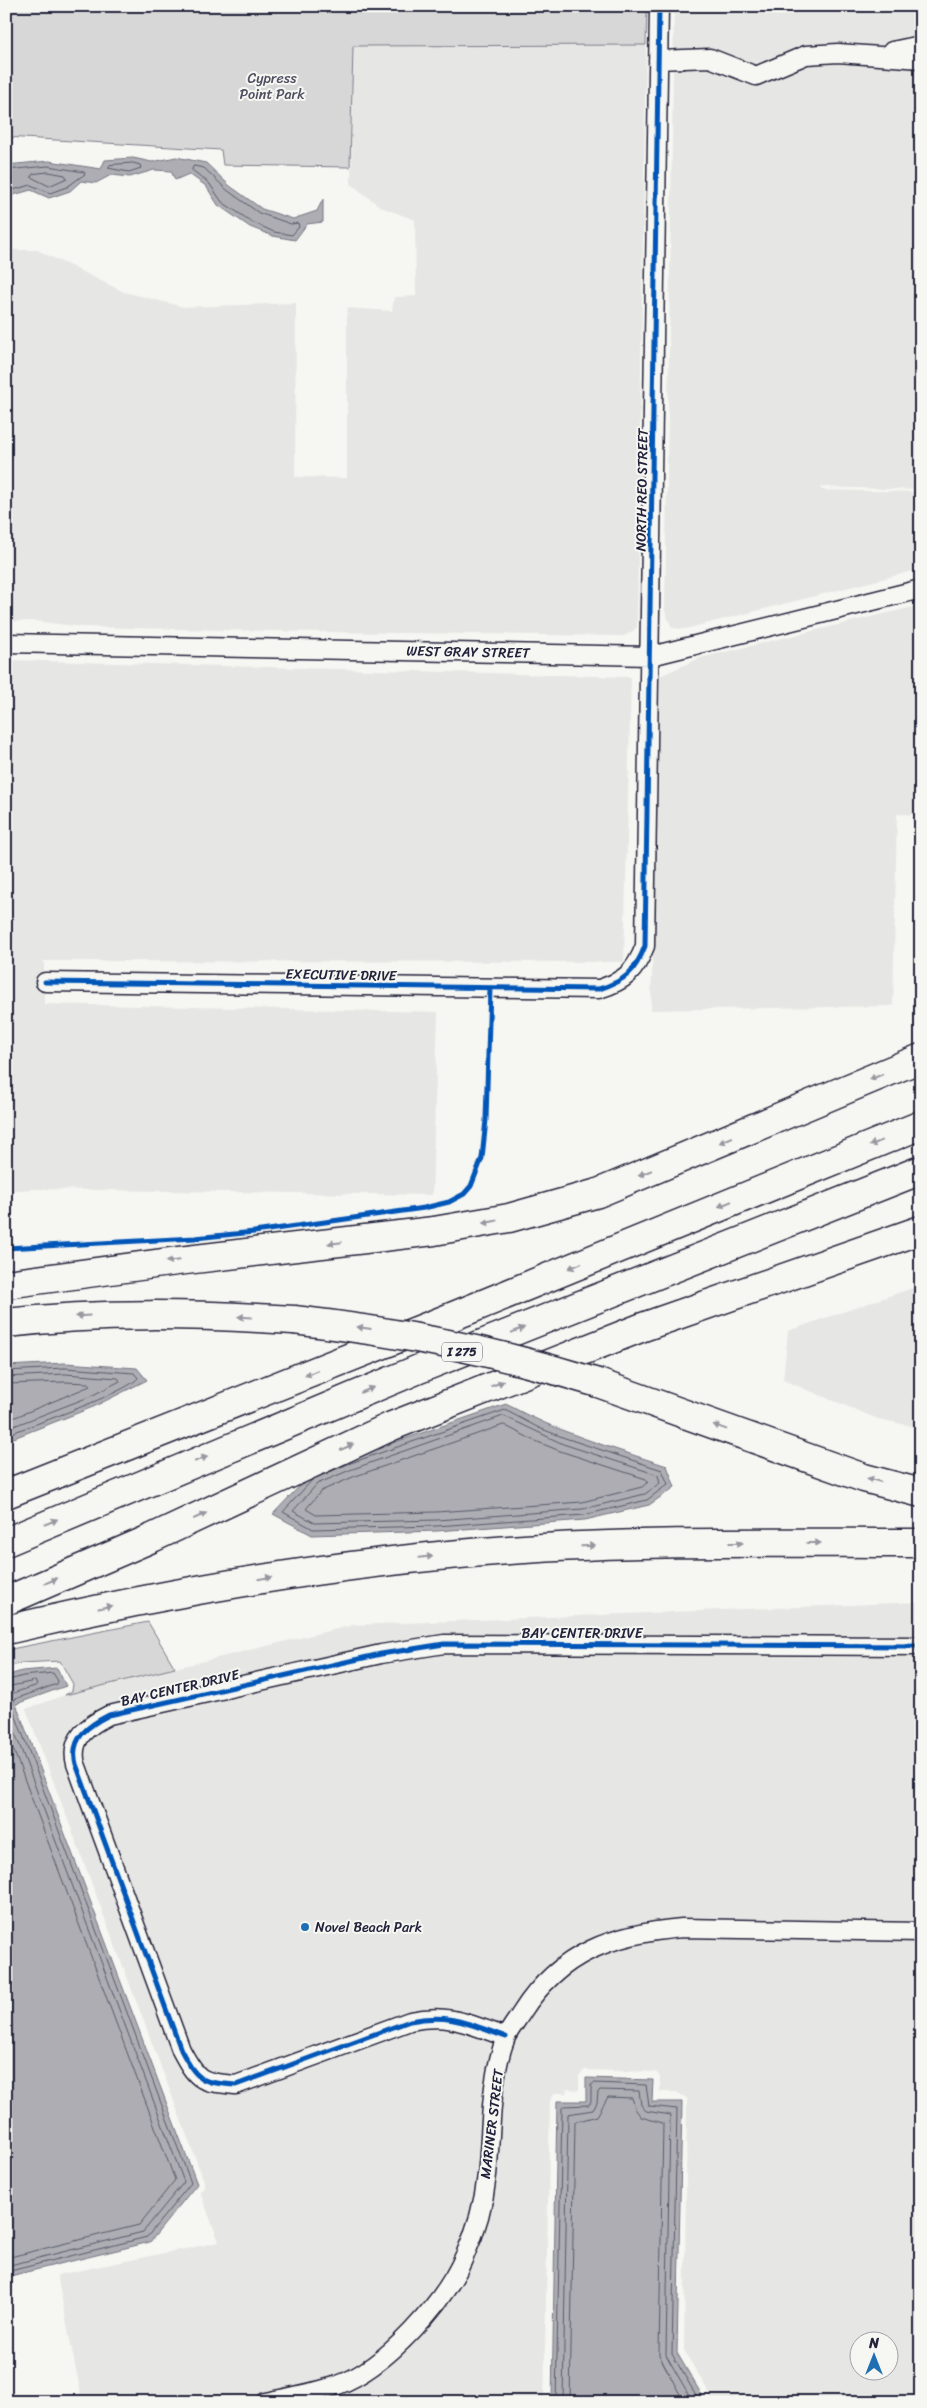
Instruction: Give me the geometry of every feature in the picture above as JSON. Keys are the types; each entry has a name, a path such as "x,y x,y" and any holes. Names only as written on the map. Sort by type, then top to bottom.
{"highway":[{"path":"6,1284 177,1260 417,1234 509,1218 598,1193 921,1058"},
{"name":"I 275","path":"6,1494 439,1322 921,1125"},
{"name":"I 275","path":"6,1542 419,1369 921,1170"},
{"path":"6,1601 152,1538 392,1426 643,1327 921,1230"},
{"path":"6,1323 104,1315 201,1314 294,1320 364,1328 451,1343 598,1384 864,1478 921,1493"},
{"path":"6,1630 198,1589 334,1568 436,1556 510,1550 641,1544 921,1543"}],"street":[{"name":"NORTH REO STREET","path":"632,972 645,946 651,656 659,6"},
{"path":"866,56 921,45"},
{"path":"658,60 710,58 756,76 806,55 838,53 921,59"},
{"name":"WEST GRAY STREET","path":"6,643 651,656 921,589"},
{"name":"EXECUTIVE DRIVE","path":"44,982 599,990 614,984 632,972"},
{"name":"BAY CENTER DRIVE","path":"506,2037 448,2017 432,2017 410,2021 236,2086 209,2083 193,2073 181,2050 76,1764 73,1755 79,1739 90,1724 109,1715 381,1654 444,1644 921,1646"},
{"name":"MARINER STREET","path":"265,2402 303,2395 340,2384 374,2364 404,2340 430,2311 447,2287 465,2256 478,2216 486,2177 496,2075 506,2037 528,2003 551,1976 572,1960 605,1942 643,1932 682,1928 921,1932"}],"shaded area":[{"path":"674,6 921,6 921,490 821,487 821,490 921,492 921,569 685,629 672,628 665,611"},
{"path":"646,45 637,627 632,632 624,636 321,632 82,627 35,621 6,621 6,250 37,250 124,292 184,307 296,303 295,477 347,478 347,308 392,311 394,297 416,296 415,220 381,207 351,184 353,46"},
{"path":"921,605 921,815 897,814 893,1006 651,1010 660,676 700,658"},
{"path":"6,660 631,677 624,962 44,961 44,1004 438,1012 432,1195 34,1189 6,1191"},
{"path":"921,1285 921,1428 878,1419 783,1380 788,1331"},
{"path":"921,1602 921,1637 443,1635 380,1644 108,1706 83,1718 71,1736 66,1752 68,1768 174,2054 189,2081 208,2092 239,2095 412,2030 433,2026 447,2027 496,2043 482,2120 478,2176 470,2213 457,2252 423,2305 398,2333 369,2356 337,2375 301,2385 256,2394 215,2398 82,2400 57,2275 219,2242 200,2192 204,2187 204,2181 26,1709 65,1695 353,1625"},
{"path":"445,1653 921,1655 921,1922 682,1919 643,1922 603,1933 545,1969 521,1998 503,2026 450,2008 431,2008 407,2012 236,2076 212,2074 199,2066 189,2046 84,1761 82,1755 86,1744 95,1732 112,1724 383,1663"},
{"path":"682,1938 921,1941 921,2402 715,2402 684,2351 687,2098 676,2092 660,2092 660,2077 656,2072 584,2070 579,2076 579,2090 567,2089 566,2093 555,2093 550,2101 544,2402 312,2402 344,2393 378,2373 408,2348 436,2317 473,2260 486,2219 504,2077 514,2041 534,2009 556,1983 608,1951 645,1941"}],"green space":[{"name":"Cypress Point Park","path":"6,6 647,6 646,45 353,46 350,167 223,165 221,150 6,137"},
{"path":"148,1622 175,1668 65,1695 72,1691 73,1684 60,1661 21,1663 6,1668 6,1650"}],"water":[{"path":"176,157 206,163 230,186 262,209 293,219 317,211 323,199 323,222 307,224 295,240 273,236 250,227 218,205 206,186 189,174 175,180 171,171 154,170 130,177 111,175 96,183 81,181 70,191 49,198 31,190 6,197 6,165 49,161 101,169 105,160 133,158 152,162"},
{"path":"65,1363 137,1368 147,1380 93,1407 6,1441 6,1366"},
{"path":"506,1404 565,1431 667,1466 675,1487 649,1505 585,1520 437,1531 312,1535 273,1514 310,1475 346,1459"},
{"path":"57,1668 66,1686 16,1704 197,2184 150,2242 6,2277 6,1676 22,1671"},
{"path":"586,2078 653,2080 652,2102 682,2102 677,2353 706,2402 552,2402 557,2101 586,2101"}],"cycle path":[{"path":"45,982 599,989 622,979 637,963 645,946 659,6"},
{"path":"6,1248 195,1238 254,1232 424,1208 449,1202 464,1194 471,1186 482,1158 486,1120 490,988"},
{"path":"506,2037 459,2021 437,2018 424,2019 410,2021 236,2085 215,2083 202,2078 192,2069 181,2050 76,1764 75,1747 82,1734 94,1723 109,1715 381,1654 444,1644 921,1646"}],"place":[{"name":"Novel Beach Park","path":"305,1927"}]}
